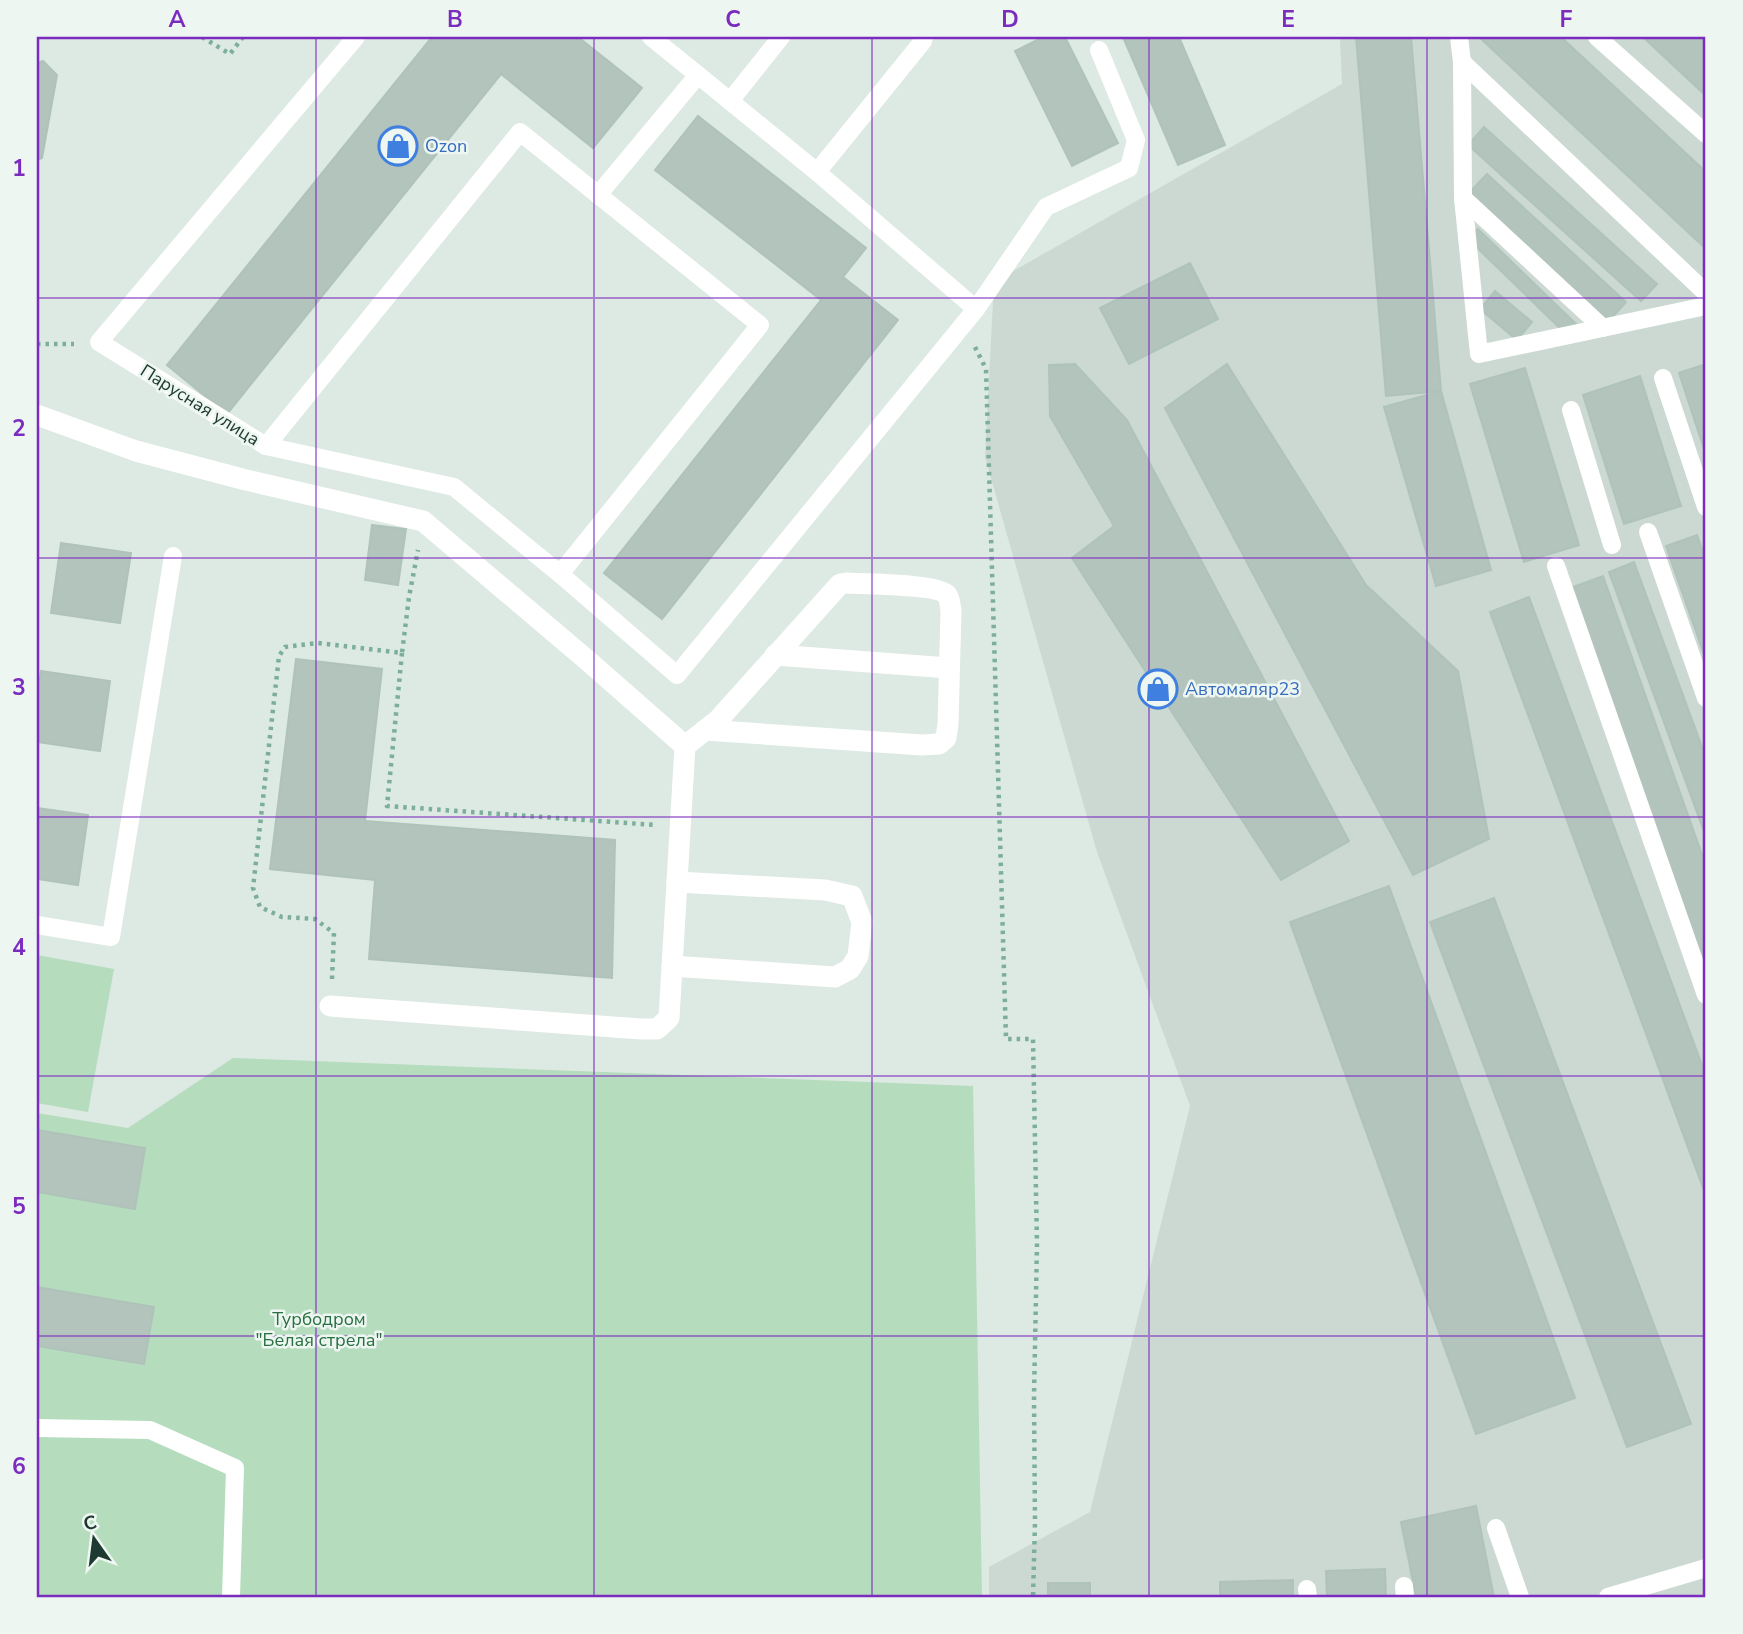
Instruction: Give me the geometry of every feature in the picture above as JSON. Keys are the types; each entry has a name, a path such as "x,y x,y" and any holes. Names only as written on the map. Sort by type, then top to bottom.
{"street":[{"path":"37,415 136,452 423,521 685,746"},
{"path":"330,1006 657,1028 668,1018 685,746 705,730 718,720 839,584 927,587 944,592 949,597 951,611 948,724 946,738 939,744 705,730"},
{"path":"775,655 949,668"},
{"path":"672,966 835,977 850,969 858,956 862,922 852,896 825,890 677,882"}],"lane":[{"path":"99,342 356,37"},
{"path":"651,37 817,172 976,309"},
{"path":"730,101 781,37"},
{"path":"817,172 924,37"},
{"path":"1460,37 1462,198 1479,354 1706,306"},
{"path":"1597,37 1706,134"},
{"path":"960,329 1046,207 1129,167 1136,140 1099,50"},
{"path":"1462,62 1706,293"},
{"path":"598,195 698,75"},
{"path":"266,446 520,132 760,325 560,574"},
{"path":"1462,198 1603,328"},
{"name":"Парусная улица","path":"99,342 266,446 454,487 677,675 960,329"},
{"path":"1663,378 1706,507"},
{"path":"1571,410 1612,545"},
{"path":"1648,532 1706,698"},
{"path":"37,925 111,937 173,556"},
{"path":"1556,565 1706,995"},
{"path":"37,1429 149,1430 235,1468 231,1597"},
{"path":"1496,1528 1520,1597"},
{"path":"1608,1597 1640,1593 1706,1568"}],"path":[{"path":"202,37 230,54 243,37"},
{"path":"960,329 974,345 986,369 1006,1039 1033,1039 1037,1244 1033,1597"},
{"path":"37,344 99,342"},
{"path":"423,521 402,653 387,806 680,827"},
{"path":"330,1006 334,933 315,919 282,917 260,907 253,888 279,656 285,647 318,643 402,653"}],"shaded area":[{"path":"1340,37 1706,37 1706,1597 989,1597 989,1567 1090,1512 1190,1106 1097,852 985,457 994,282 1342,84"}],"green space":[{"path":"37,955 114,969 88,1112 37,1103"},
{"name":"Турбодром \"Белая стрела\"","path":"233,1058 973,1086 982,1597 37,1597 37,1113 128,1128"}],"building":[{"path":"432,37 578,37 642,88 593,148 501,74 227,414 167,365"},
{"path":"1043,37 1065,37 1118,143 1072,166 1015,51"},
{"path":"1123,37 1179,37 1225,145 1178,165"},
{"path":"1356,37 1411,37 1441,391 1386,396"},
{"path":"1479,37 1561,37 1706,172 1706,249"},
{"path":"1643,37 1706,37 1706,96"},
{"path":"43,61 57,75 42,158 37,160 37,63"},
{"path":"698,116 866,248 843,277 898,320 662,619 604,573 821,300 655,170"},
{"path":"1484,127 1657,284 1641,301 1468,145"},
{"path":"1487,174 1626,302 1607,323 1467,195"},
{"path":"1478,229 1576,324 1566,334 1468,239"},
{"path":"1190,263 1218,319 1129,364 1100,308"},
{"path":"1495,291 1532,322 1517,340 1480,309"},
{"path":"1075,364 1127,420 1349,841 1281,880 1072,558 1114,526 1050,416 1049,365"},
{"path":"1227,364 1366,585 1458,671 1489,839 1413,875 1165,408"},
{"path":"1706,364 1706,455 1679,373"},
{"path":"1525,368 1579,545 1524,562 1470,384"},
{"path":"1640,376 1681,506 1624,524 1583,395"},
{"path":"1441,391 1491,570 1436,586 1384,407"},
{"path":"372,525 406,529 398,585 365,580"},
{"path":"1697,535 1706,560 1706,660 1666,546"},
{"path":"61,543 131,553 120,623 51,613"},
{"path":"1634,562 1706,758 1706,837 1609,572"},
{"path":"1603,576 1706,866 1706,970 1570,588"},
{"path":"1529,597 1706,1076 1706,1196 1490,612"},
{"path":"296,659 382,669 365,821 615,840 612,978 369,959 375,880 270,869"},
{"path":"41,671 110,681 100,751 37,742 37,699"},
{"path":"37,808 88,815 78,885 37,879"},
{"path":"1389,886 1575,1398 1476,1434 1290,922"},
{"path":"1494,898 1691,1424 1627,1447 1430,922"},
{"path":"37,1130 145,1148 135,1209 37,1192"},
{"path":"37,1287 154,1307 144,1364 37,1346"},
{"path":"1476,1506 1494,1597 1416,1597 1401,1522"},
{"path":"1385,1569 1386,1597 1327,1597 1326,1571"},
{"path":"1293,1580 1293,1597 1220,1597 1220,1582"},
{"path":"1048,1583 1090,1583 1090,1597 1048,1597"}],"place":[{"name":"Ozon","path":"398,146"},
{"name":"Автомаляр23","path":"1158,689"}]}
